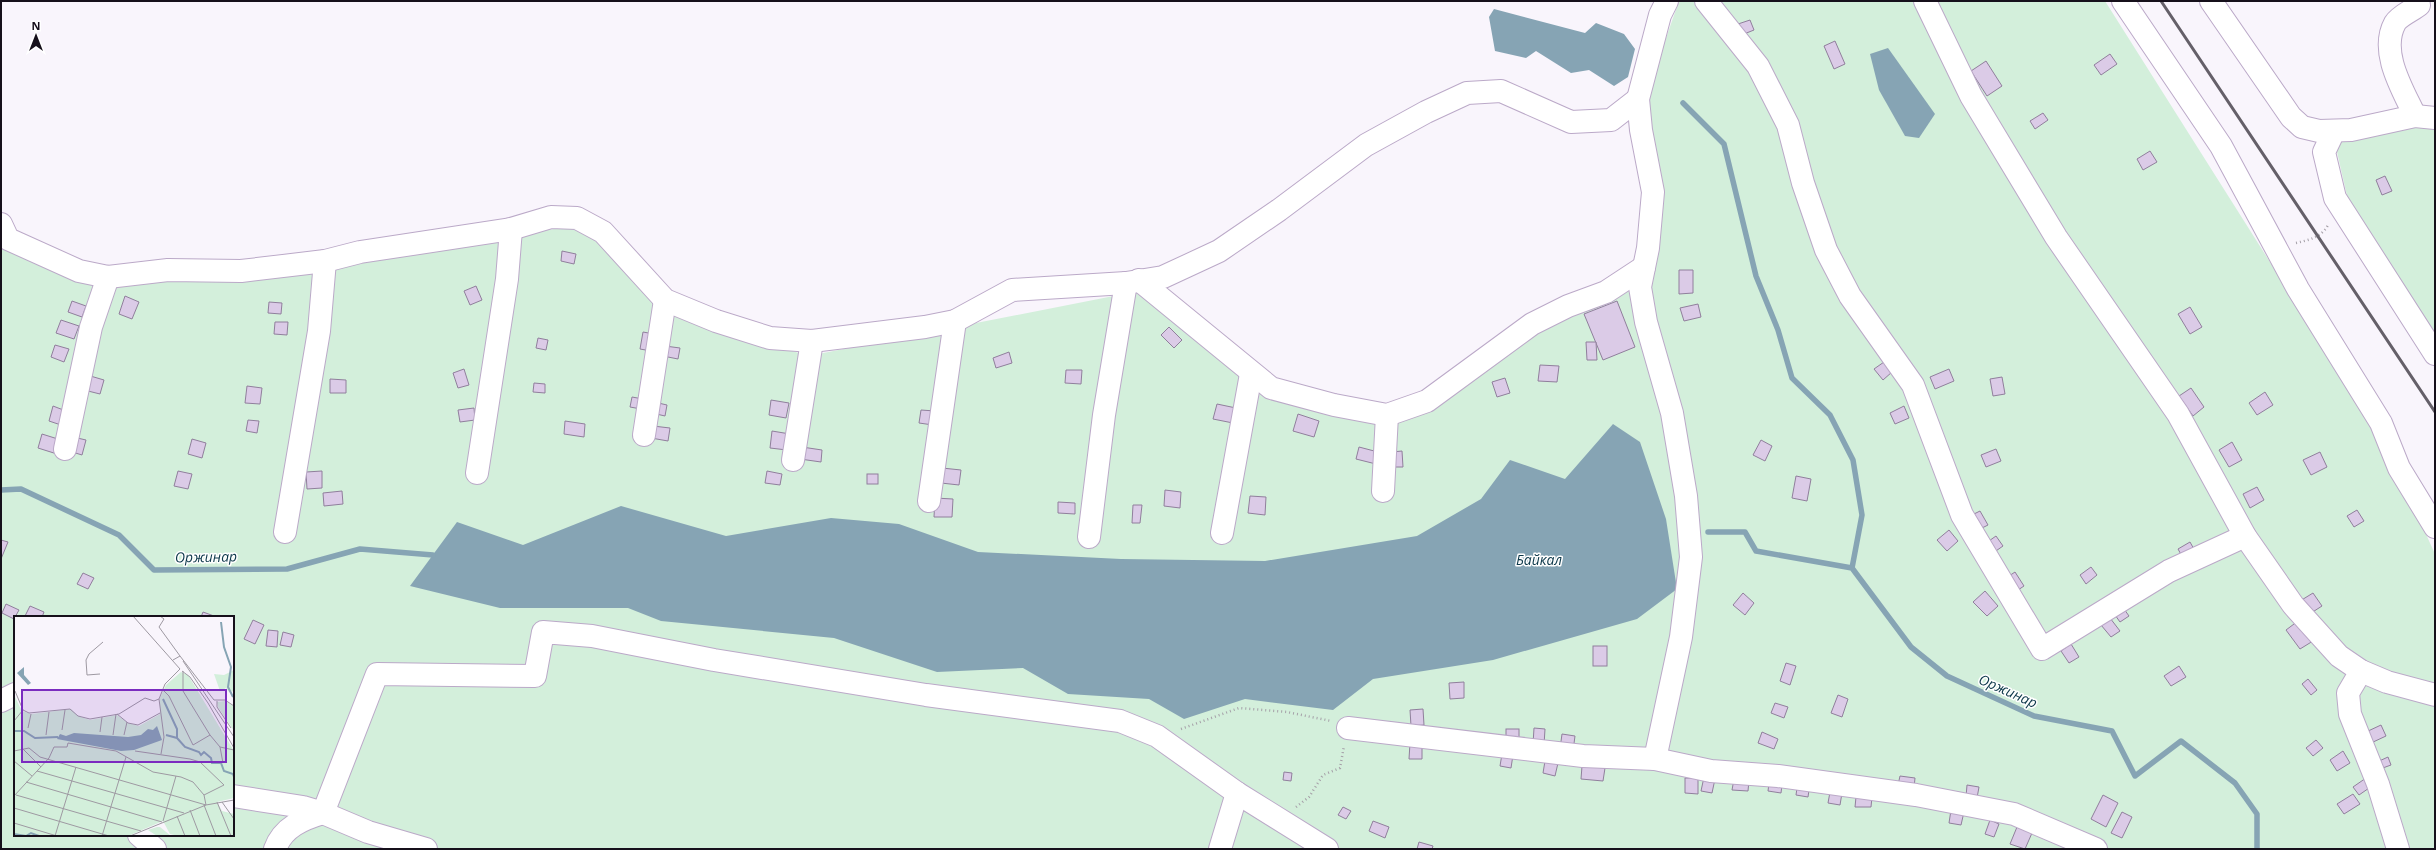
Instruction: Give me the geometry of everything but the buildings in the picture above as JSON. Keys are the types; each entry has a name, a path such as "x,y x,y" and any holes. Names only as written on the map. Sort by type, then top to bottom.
{"street":[{"path":"1655,759 1681,637 1691,557 1686,496 1672,413 1646,322 1640,287 1648,248 1653,192 1641,130 1638,99 1660,16 1667,1"},
{"path":"1706,1 1758,66 1788,125 1803,183 1826,250 1850,296 1913,385 1962,515 2042,649 2169,571 2245,536"},
{"path":"1925,1 1971,96 2056,237 2178,414 2245,536 2293,605 2339,656 2361,672 2387,682 2435,695"},
{"path":"2123,1 2221,146 2298,289 2381,423 2399,468 2435,527"},
{"path":"2211,1 2291,117 2302,127 2319,131 2351,130 2425,117 2396,75 2389,43 2395,22 2419,5"},
{"path":"3,236 79,271 108,277 168,270 241,271 325,261 360,252 511,230 551,217 577,218 603,232 665,300 716,321 770,338 812,340 925,327 955,321 1012,290 1132,281 1163,277 1219,251 1279,210 1366,145 1426,112 1467,94 1501,91 1571,122 1610,120 1638,99"},
{"path":"2334,131 2324,152 2335,198 2435,354"},
{"path":"477,473 507,279 511,230"},
{"path":"285,532 319,331 325,261"},
{"path":"1132,281 1271,388 1334,405 1387,415 1427,401 1532,324 1568,306 1606,292 1644,267"},
{"path":"65,449 91,327 108,277"},
{"path":"1089,537 1104,415 1132,281"},
{"path":"644,435 665,300"},
{"path":"929,501 955,321"},
{"path":"793,460 812,340"},
{"path":"1222,533 1251,374"},
{"path":"1383,491 1387,415"},
{"path":"2415,496 2435,544"},
{"path":"323,813 377,674 535,676 543,632 592,636 714,660 926,695 1120,721 1157,736 1237,792 1327,849"},
{"path":"2361,672 2348,693 2350,714 2378,784 2398,849"},
{"path":"1348,728 1583,756 1655,759 1711,770 1778,776 1916,795 2014,814 2096,849"},
{"path":"1220,849 1237,792"},
{"path":"234,796 323,813 368,832 426,849"},
{"path":"275,849 278,840 300,820 323,813"},
{"path":"140,836 155,849"}],"path":[{"path":"2272,240 2292,243 2310,240 2325,231 2331,220 2335,198"},
{"path":"1157,736 1239,708 1287,712 1328,720 1348,728 1340,768 1323,775 1309,798 1279,819"}],"green space":[{"path":"1679,1 2105,1 2385,444 2435,554 2435,849 1,849 1,245 105,286 316,265 580,225 665,309 808,356 1139,291 1263,394 1402,420 1531,329 1653,281 1664,195 1646,95"},
{"path":"2428,123 2435,127 2435,338 2409,300 2347,196 2335,143"}],"water":[{"path":"1494,9 1585,33 1596,23 1624,34 1635,49 1628,77 1614,86 1589,70 1571,73 1536,51 1526,58 1495,51 1489,17"},
{"path":"1888,48 1935,114 1919,138 1905,136 1879,90 1870,54"},
{"name":"Байкал","path":"1613,424 1640,442 1666,519 1677,589 1637,619 1493,660 1373,679 1333,710 1245,699 1184,719 1149,699 1068,694 1023,668 937,672 834,638 661,621 628,608 500,608 410,586 457,522 523,545 621,506 726,536 831,518 899,524 978,552 1121,559 1265,561 1417,536 1481,499 1510,460 1565,479"}],"waterway":[{"path":"1683,103 1724,144 1756,276 1778,330 1792,378 1830,415 1853,460 1862,515 1852,568"},
{"name":"Оржинар","path":"1,490 21,489 119,535 154,570 287,569 360,549 433,555"},
{"name":"Оржинар","path":"1708,532 1745,532 1756,551 1852,568 1911,647 1947,676 2034,716 2112,731 2135,776 2181,741 2235,783 2257,814 2257,849"}],"railway":[{"path":"2161,1 2435,412"}]}
